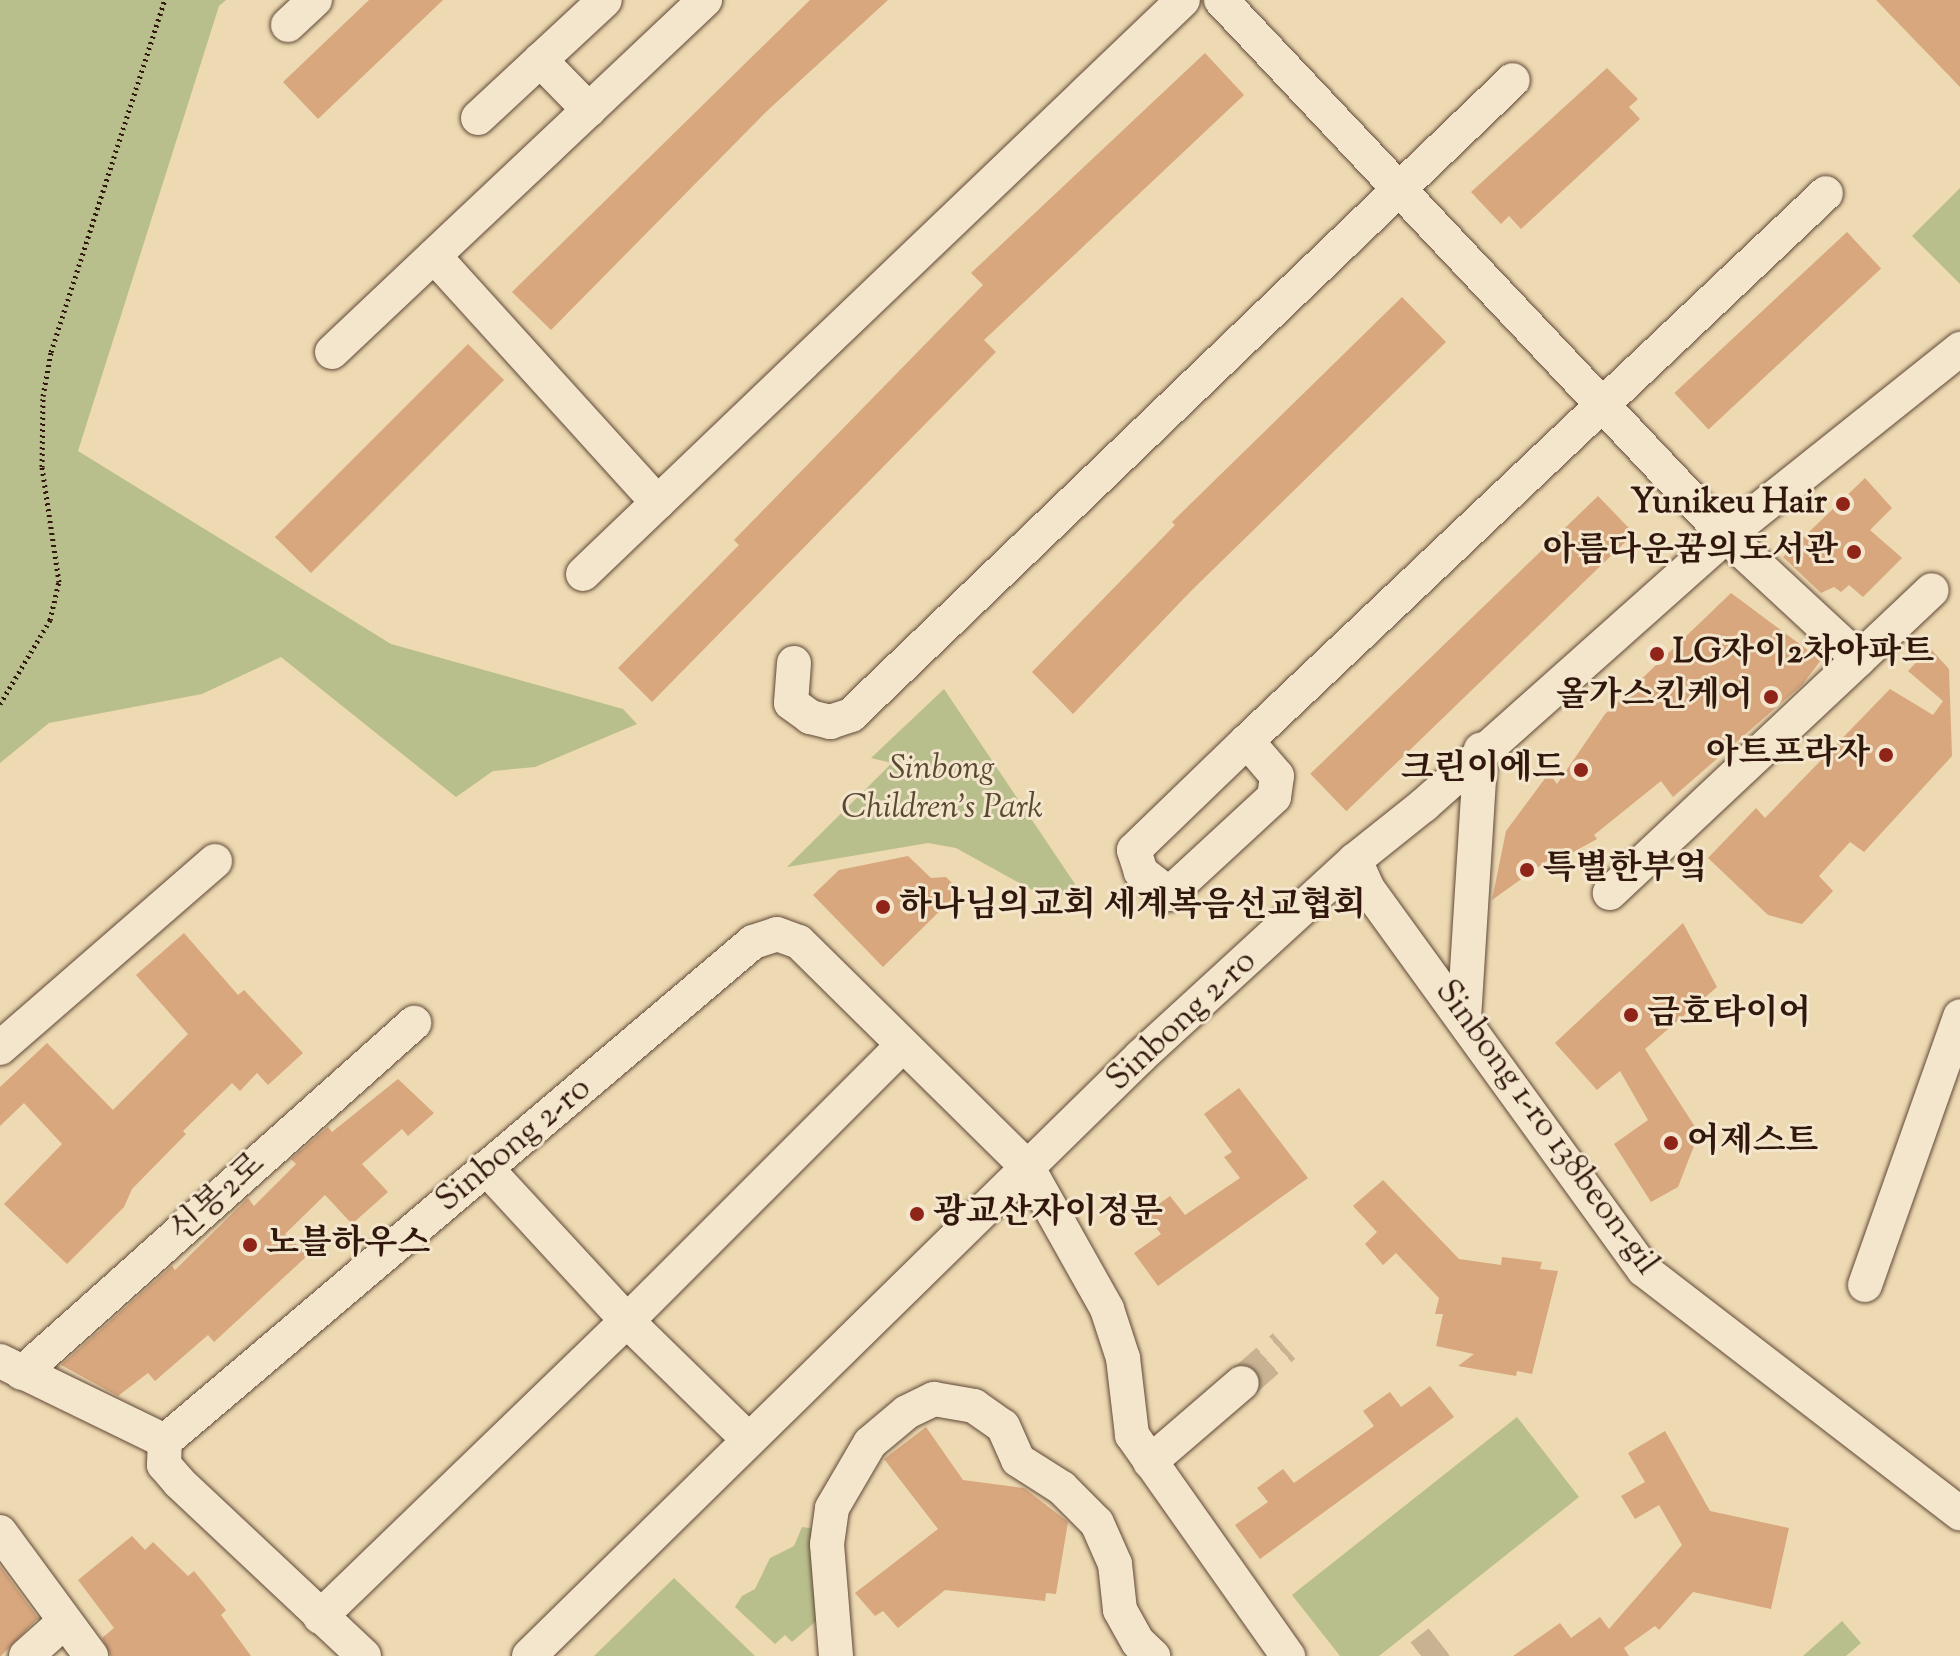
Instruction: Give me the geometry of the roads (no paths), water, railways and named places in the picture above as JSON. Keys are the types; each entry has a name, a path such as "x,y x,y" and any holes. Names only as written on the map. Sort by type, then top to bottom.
{"street":[{"path":"288,25 315,0"},
{"path":"478,118 605,0"},
{"path":"332,352 705,0"},
{"path":"583,574 1183,0"},
{"path":"1221,0 1726,536 1859,659"},
{"path":"540,60 589,110"},
{"path":"794,663 791,703 810,717 830,722 851,715 1397,187 1513,80"},
{"path":"1247,741 1826,193"},
{"path":"434,256 658,503"},
{"name":"Sinbong 2-ro","path":"529,1656 1141,1056 1355,860 1424,805 1481,750 1726,536 1960,349"},
{"path":"1610,893 1932,590"},
{"path":"1464,1018 1481,750"},
{"name":"Sinbong 1-ro 138beon-gil","path":"1355,860 1368,889 1644,1270 1960,1513"},
{"path":"0,1048 215,861"},
{"name":"Sinbong 2-ro","path":"165,1441 753,942 777,934 799,942 1028,1168"},
{"path":"1865,1285 1960,1016"},
{"name":"신봉2로","path":"165,1441 11,1367 414,1023"},
{"path":"320,1617 627,1321 903,1045"},
{"path":"486,1168 627,1321 749,1440"},
{"path":"1028,1168 1107,1309 1123,1358 1132,1435 1288,1656"},
{"path":"1150,1462 1242,1383"},
{"path":"836,1656 827,1544 832,1508 870,1443 907,1412 934,1399 974,1406 1003,1426 1018,1460 1062,1488 1097,1523 1115,1564 1120,1610 1138,1642 1153,1656"},
{"path":"165,1441 164,1465 364,1656"},
{"path":"0,1532 91,1656"},
{"path":"26,1656 64,1622"}],"tunnel":[{"path":"1242,1383 1284,1346"},
{"path":"1421,1656 1439,1642"}],"place":[{"name":"Yunikeu Hair","path":"1843,504"},
{"name":"아름다운꿈의도서관","path":"1854,552"},
{"name":"LG자이2차아파트","path":"1657,654"},
{"name":"올가스킨케어","path":"1771,697"},
{"name":"아트프라자","path":"1886,755"},
{"name":"크린이에드","path":"1581,770"},
{"name":"특별한부엌","path":"1527,870"},
{"name":"하나님의교회 세계복음선교협회","path":"883,907"},
{"name":"금호타이어","path":"1631,1015"},
{"name":"어제스트","path":"1671,1143"},
{"name":"광교산자이정문","path":"917,1214"},
{"name":"노블하우스","path":"250,1245"}],"park label":[{"name":"Sinbong Children's Park","path":"942,788"}]}
